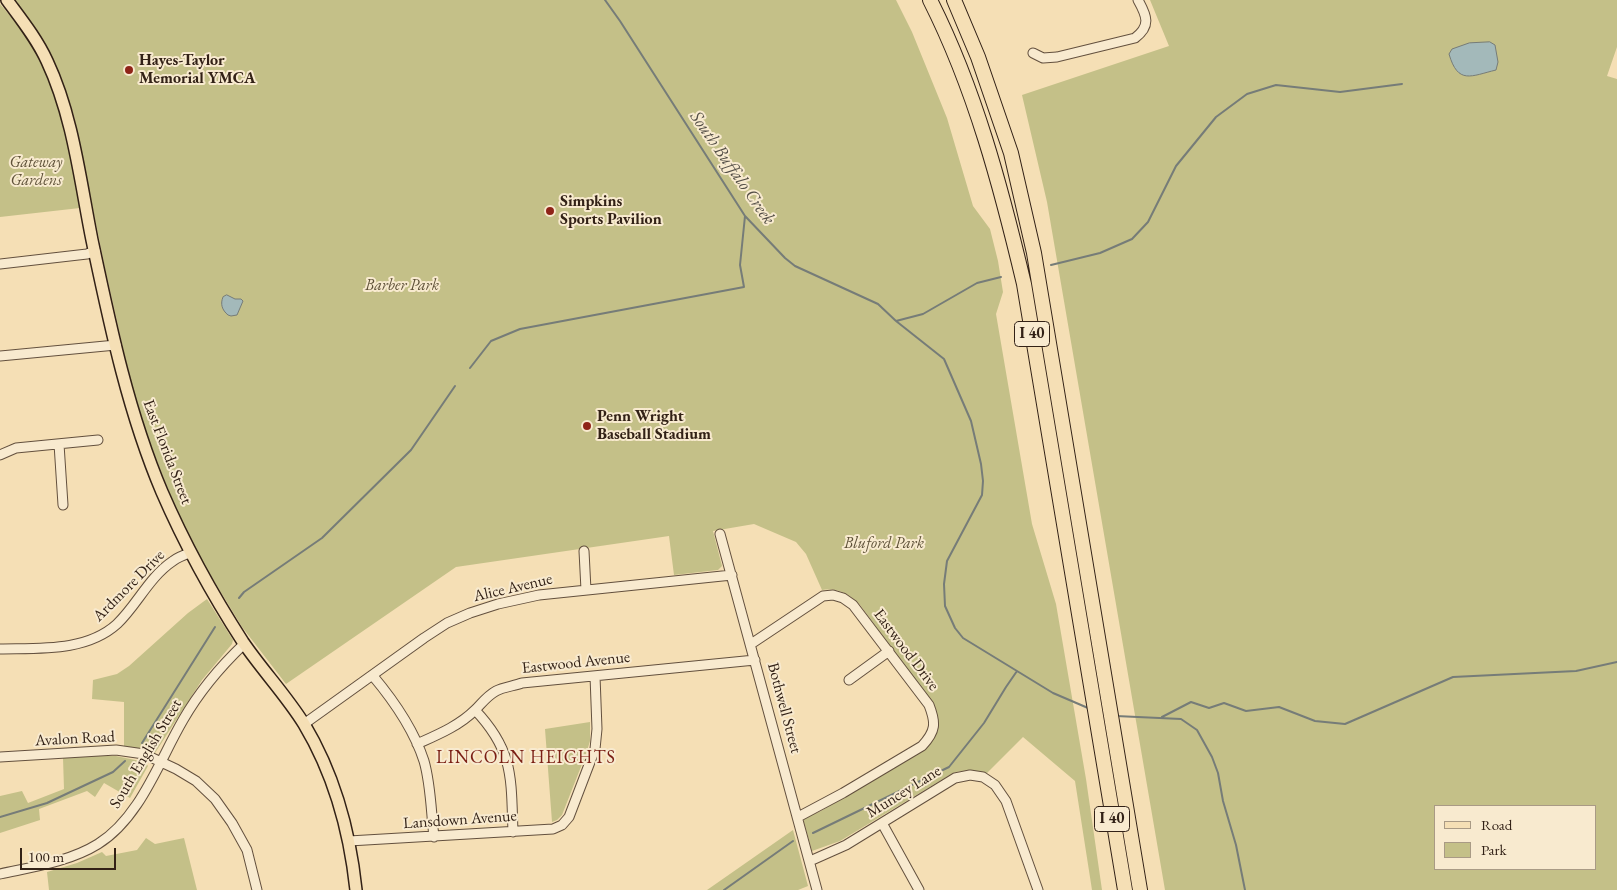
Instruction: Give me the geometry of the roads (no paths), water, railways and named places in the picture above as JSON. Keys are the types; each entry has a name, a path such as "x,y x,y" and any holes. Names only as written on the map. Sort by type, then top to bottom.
{"highway":[{"name":"I 40","path":"930,0 956,56 990,154 1021,270 1124,890"},
{"name":"I 40","path":"954,0 978,57 1011,153 1034,253 1140,890"}],"main road":[{"name":"East Florida Street","path":"7,0 30,31 47,60 62,97 126,388 141,437 162,492 190,553 244,644 304,724 322,760 336,794 349,841 356,890"}],"street":[{"path":"1033,54 1043,58 1057,57 1135,38 1144,29 1146,23 1146,17 1138,0"},
{"path":"0,264 87,254 95,251"},
{"path":"0,356 116,345"},
{"path":"0,455 16,448 98,440"},
{"path":"59,444 63,505"},
{"name":"Bothwell Street","path":"720,534 817,890"},
{"path":"584,551 586,590"},
{"name":"Ardmore Drive","path":"0,649 76,644 104,633 116,624 161,571 174,560 190,553"},
{"name":"Alice Avenue","path":"304,724 424,638 447,623 470,613 498,604 539,595 732,575"},
{"name":"Eastwood Drive","path":"751,644 823,596 833,595 843,598 853,604 889,651 929,705 933,716 934,727 931,737 922,746 843,793 798,817"},
{"name":"South English Street","path":"0,874 30,868 71,856 98,844 114,831 129,815 162,762 183,719 229,658 244,644"},
{"path":"849,680 889,651"},
{"name":"Eastwood Avenue","path":"417,744 440,734 475,710 485,698 497,690 522,683 755,660"},
{"path":"373,676 403,716 424,761 429,784 434,837"},
{"name":"Lansdown Avenue","path":"349,841 553,829 562,825 569,817 595,749 597,729 595,676"},
{"path":"475,710 490,726 508,760 513,832"},
{"name":"Avalon Road","path":"0,757 116,750 144,754 162,762 196,781 215,799 232,823 247,850 256,890"},
{"name":"Muncey Lane","path":"810,861 846,844 955,778 970,775 983,777 995,785 1006,801 1038,890"},
{"path":"882,823 919,890"}],"waterway":[{"name":"South Buffalo Creek","path":"605,0 745,216 795,266 878,304 896,321 944,359 971,421 983,481 982,495 947,561 944,584 945,606 955,628 963,638 1053,693 1088,708"},
{"path":"1051,265 1100,253 1132,239 1148,222 1176,166 1216,117 1247,94 1276,85 1340,92 1402,84"},
{"path":"470,368 491,341 520,329 744,287 740,265 745,216"},
{"path":"896,321 923,314 977,283 1001,277"},
{"path":"239,598 244,592 322,538 411,450 455,386"},
{"path":"142,743 215,627"},
{"path":"1162,717 1191,702 1209,708 1224,703 1246,711 1279,707 1315,721 1345,724 1453,677 1576,671 1617,662"},
{"path":"813,833 949,767 984,723 1017,671"},
{"name":"South Buffalo Creek","path":"1116,716 1181,719 1197,730 1212,757 1218,773 1245,890"},
{"path":"0,817 47,803 113,772 125,761"},
{"path":"724,890 793,841"}],"place":[{"name":"Hayes-Taylor Memorial YMCA","path":"129,70"},
{"name":"Simpkins Sports Pavilion","path":"550,211"},
{"name":"Penn Wright Baseball Stadium","path":"587,426"}],"district":[{"name":"LINCOLN HEIGHTS","path":"526,758"}],"park label":[{"name":"Gateway Gardens","path":"36,172"},
{"name":"Barber Park","path":"402,286"},
{"name":"Bluford Park","path":"884,544"}]}
